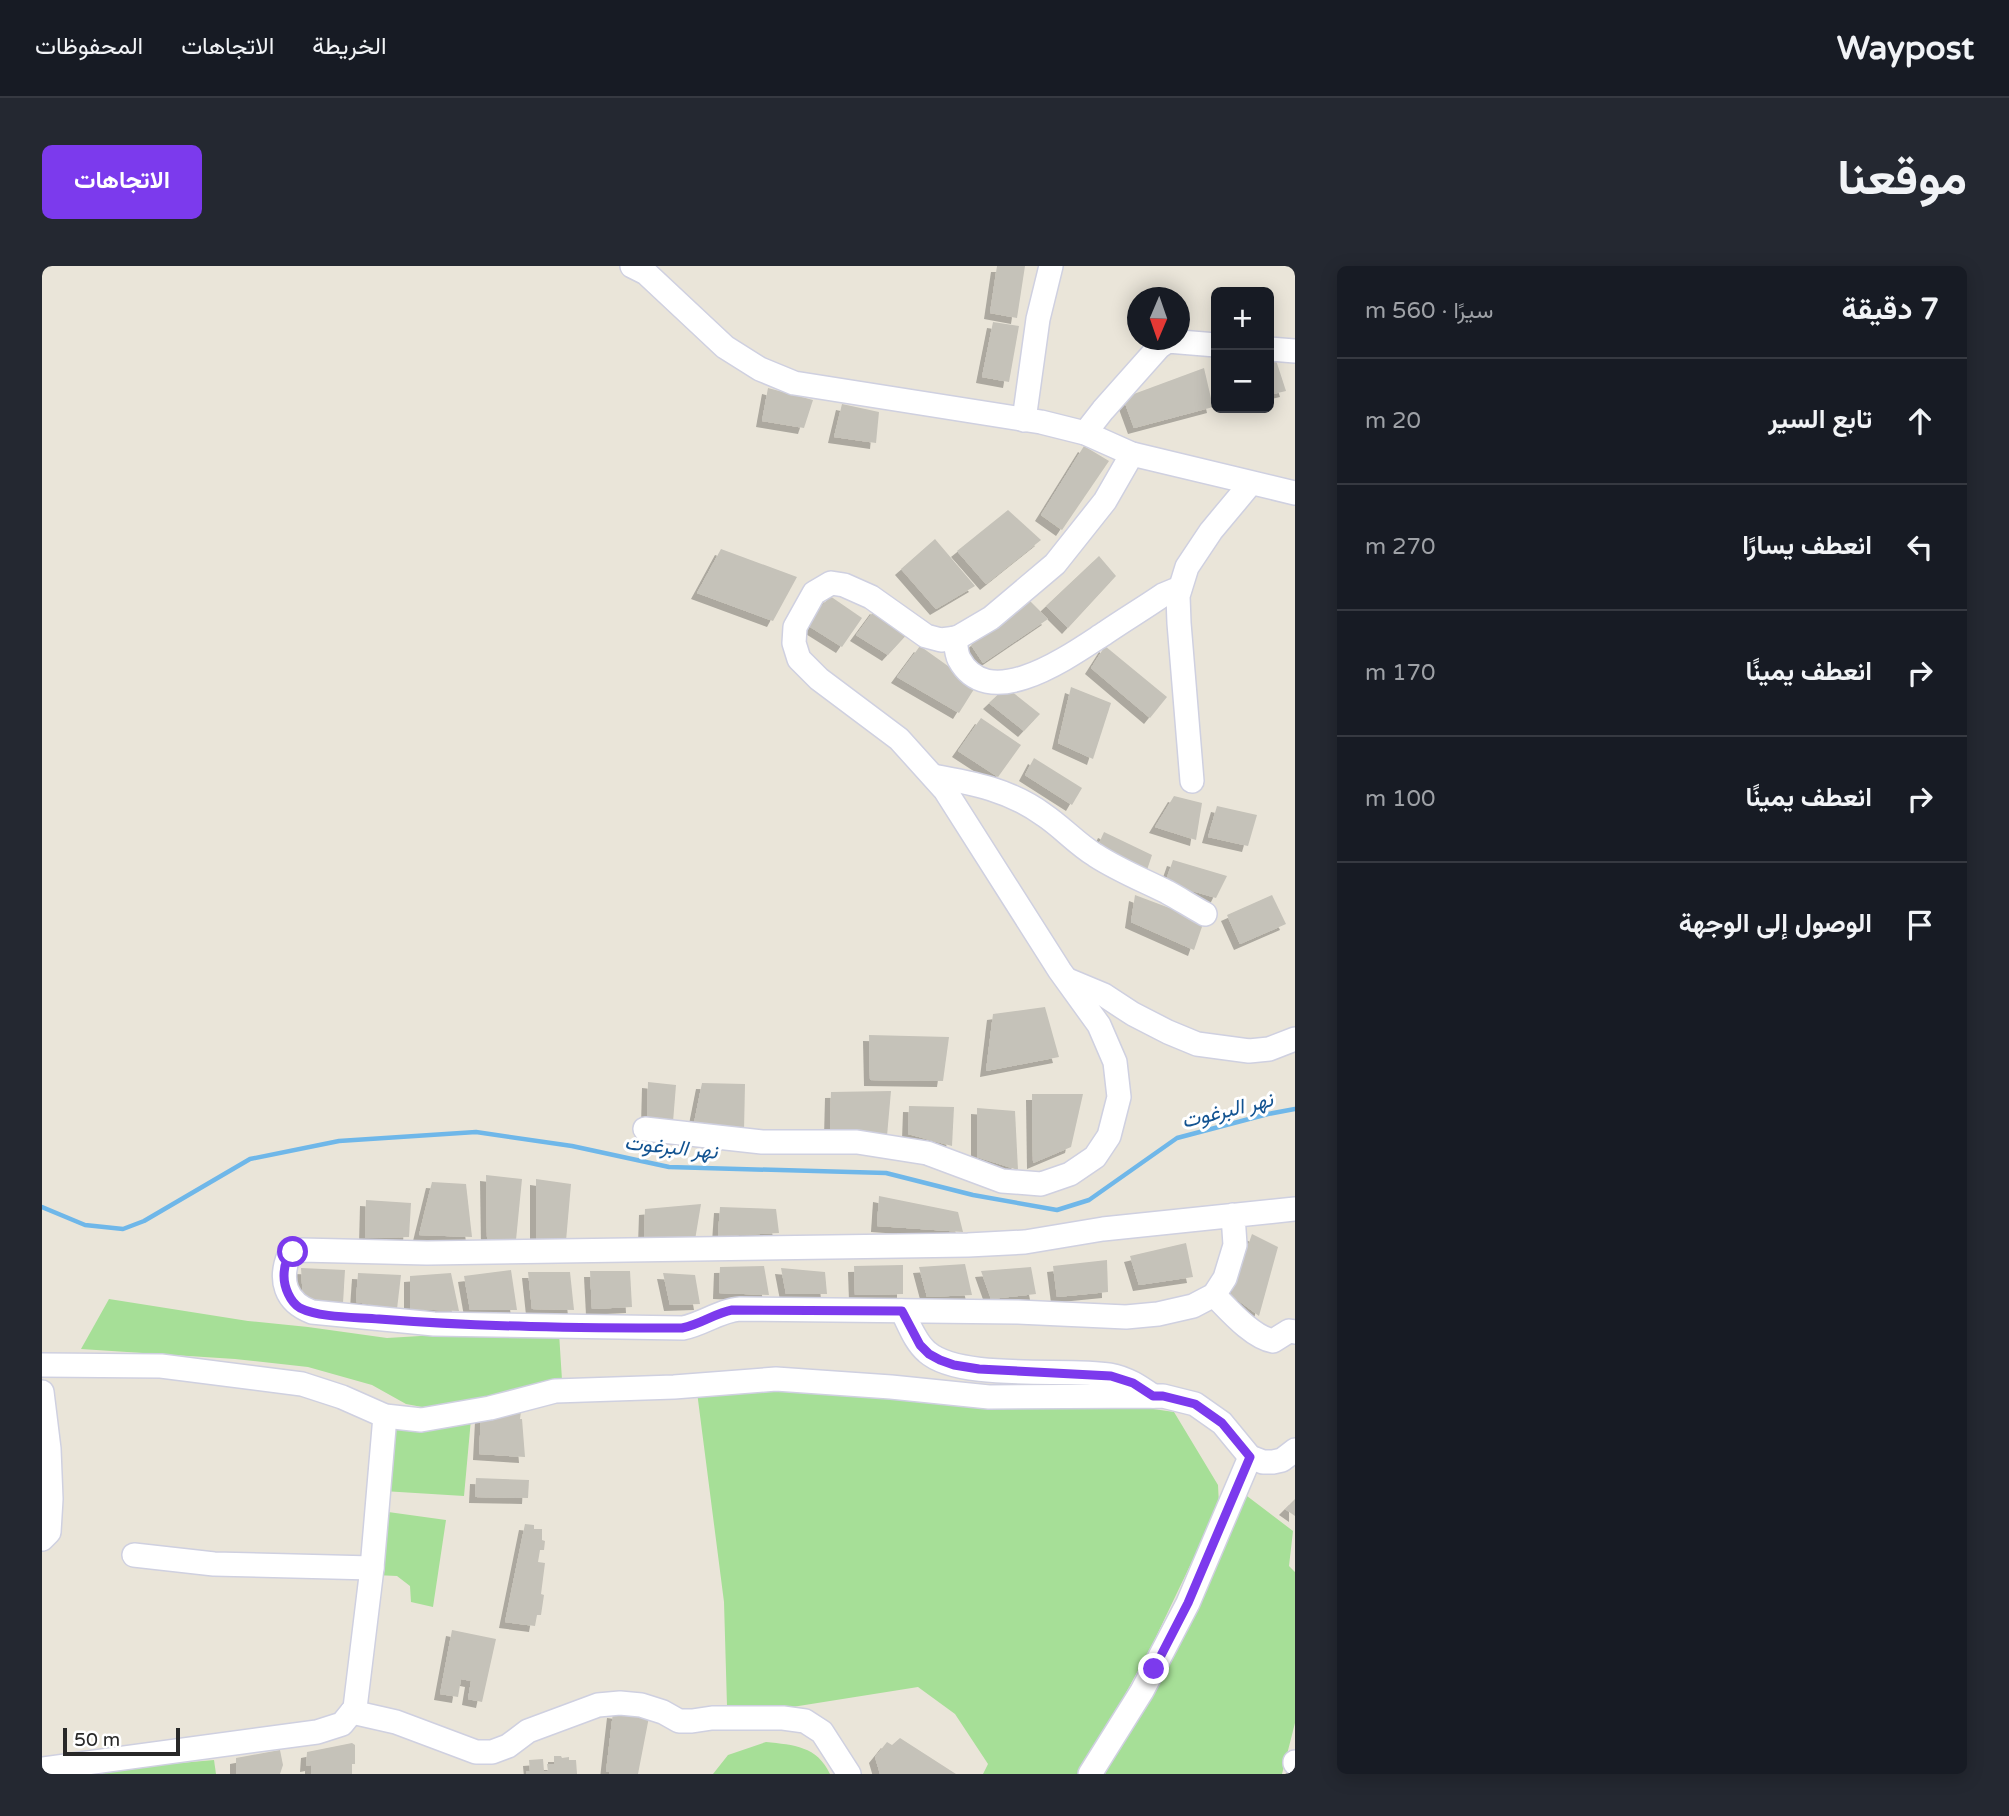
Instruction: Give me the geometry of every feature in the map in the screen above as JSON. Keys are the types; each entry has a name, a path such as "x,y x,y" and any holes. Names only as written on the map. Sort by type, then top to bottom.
{"street":[{"path":"632,266 646,273 725,347 760,369 794,383 1041,422 1085,433 1132,454 1295,493"},
{"path":"1024,420 1038,319 1051,266"},
{"path":"1085,433 1159,347 1168,341 1211,345"},
{"path":"1274,349 1295,351"},
{"path":"645,1129 762,1142 857,1142 927,1153 1002,1181 1041,1184 1070,1174 1095,1157 1109,1136 1119,1097 1115,1062 1099,1025 1066,979 945,790 899,739 819,679 799,659 794,643 795,628 814,593 831,583 844,585 871,597 926,636 941,640 955,638 991,618 1055,564 1105,501 1132,454"},
{"path":"1192,781 1178,596 1188,567 1196,554 1211,531 1251,483"},
{"path":"955,638 958,657 967,670 982,680 1009,681 1058,663 1163,595 1181,588"},
{"path":"933,776 978,783 1023,801 1044,814 1093,854 1205,914"},
{"path":"1066,979 1104,995 1133,1014 1197,1044 1249,1051 1269,1049 1295,1039"},
{"path":"1233,1215 1235,1245 1225,1278 1214,1295 1193,1306 1158,1314 1126,1317 1018,1312 732,1310 698,1325 682,1328 434,1324 312,1312 293,1302 286,1290 284,1277 289,1255 301,1250 427,1253 968,1245 1025,1242 1102,1230 1233,1215 1295,1209"},
{"path":"1214,1295 1254,1332 1266,1339 1273,1340 1289,1331 1295,1332"},
{"path":"902,1311 920,1345 929,1354 954,1365 979,1369 1111,1376 1133,1383 1153,1396"},
{"path":"42,1364 161,1366 302,1384 342,1396 385,1416 421,1420 490,1408 555,1391 674,1387 776,1378 989,1397 1163,1396 1195,1404 1222,1423 1250,1457 1263,1462 1273,1462 1282,1460 1295,1451"},
{"path":"42,1392 49,1450 51,1499 49,1532 42,1539"},
{"path":"42,1769 317,1732 342,1724 355,1708 372,1569 385,1416"},
{"path":"1090,1774 1142,1691 1188,1603 1250,1457"},
{"path":"134,1555 214,1564 372,1569"},
{"path":"352,1712 396,1722 476,1752 492,1752 508,1746 528,1731 598,1705 640,1705 663,1712 679,1721 712,1717 783,1718 805,1721 822,1732 849,1774"}],"green space":[{"path":"109,1299 248,1321 387,1338 559,1333 562,1380 477,1403 422,1407 406,1404 372,1385 308,1367 235,1359 81,1349"},
{"path":"804,1387 1126,1405 1174,1412 1218,1485 1219,1505 1154,1641 1082,1774 983,1774 988,1764 955,1714 918,1687 786,1708 727,1706 724,1602 697,1392"},
{"path":"471,1419 464,1496 383,1491 391,1427"},
{"path":"1247,1496 1293,1531 1289,1566 1295,1572 1295,1723 1282,1774 1105,1774"},
{"path":"381,1511 446,1520 433,1607 411,1602 410,1586 397,1576 375,1575"},
{"path":"766,1742 795,1746 811,1752 830,1774 713,1774 728,1755"},
{"path":"214,1760 216,1774 61,1774 69,1773"}],"building":[{"path":"997,266 1025,266 1017,318 990,313"},
{"path":"993,322 1019,326 1009,382 982,377"},
{"path":"1274,354 1286,391 1274,394"},
{"path":"1204,368 1211,408 1134,428 1123,398"},
{"path":"768,388 813,400 804,428 762,421"},
{"path":"842,404 879,412 876,443 834,437"},
{"path":"1084,446 1109,461 1062,530 1041,515"},
{"path":"1008,510 1041,540 986,584 957,551"},
{"path":"935,539 975,586 936,609 901,569"},
{"path":"721,549 797,577 773,621 697,593"},
{"path":"1099,556 1116,576 1068,628 1046,606"},
{"path":"830,596 862,618 842,647 807,625"},
{"path":"1027,598 1048,619 983,663 971,645"},
{"path":"876,608 911,630 888,655 856,635"},
{"path":"920,646 976,686 959,713 897,677"},
{"path":"1105,646 1167,697 1150,718 1091,668"},
{"path":"1006,687 1040,714 1024,731 989,703"},
{"path":"1071,687 1111,703 1093,759 1058,743"},
{"path":"981,718 1021,745 998,777 958,751"},
{"path":"1034,758 1082,788 1072,805 1025,775"},
{"path":"1174,796 1202,803 1196,840 1155,827"},
{"path":"1217,806 1257,815 1248,846 1208,837"},
{"path":"1104,832 1152,855 1146,873 1095,852"},
{"path":"1173,860 1227,876 1216,898 1165,883"},
{"path":"1135,895 1204,921 1194,950 1131,922"},
{"path":"1272,895 1286,924 1240,944 1227,915"},
{"path":"1045,1007 1059,1057 986,1071 993,1014"},
{"path":"869,1035 949,1037 943,1081 870,1080"},
{"path":"648,1082 676,1085 673,1122 647,1120"},
{"path":"702,1083 745,1084 744,1131 694,1123"},
{"path":"891,1091 887,1136 830,1131 831,1092"},
{"path":"1032,1094 1083,1094 1071,1147 1033,1163"},
{"path":"909,1106 954,1107 952,1146 908,1134"},
{"path":"977,1108 1015,1111 1018,1170 977,1157"},
{"path":"486,1175 522,1179 516,1240 487,1239"},
{"path":"536,1179 571,1184 566,1241 536,1239"},
{"path":"432,1182 466,1184 472,1237 419,1235"},
{"path":"879,1196 958,1212 963,1232 877,1226"},
{"path":"366,1200 411,1203 409,1237 365,1238"},
{"path":"701,1204 695,1240 644,1239 645,1209"},
{"path":"720,1207 776,1209 779,1233 718,1236"},
{"path":"1252,1234 1278,1247 1259,1316 1231,1295"},
{"path":"1186,1243 1193,1277 1139,1285 1130,1256"},
{"path":"1107,1260 1108,1292 1057,1297 1053,1266"},
{"path":"965,1264 972,1295 927,1297 919,1267"},
{"path":"903,1265 903,1294 855,1295 854,1266"},
{"path":"764,1266 769,1295 719,1293 720,1267"},
{"path":"1031,1267 1036,1294 991,1299 981,1271"},
{"path":"301,1268 345,1270 343,1303 303,1299"},
{"path":"781,1268 825,1272 827,1294 786,1294"},
{"path":"511,1270 517,1310 470,1310 464,1276"},
{"path":"590,1271 630,1271 632,1307 592,1309"},
{"path":"528,1272 570,1272 574,1310 532,1309"},
{"path":"358,1273 401,1275 397,1309 356,1302"},
{"path":"451,1273 459,1311 410,1309 410,1276"},
{"path":"663,1273 695,1275 700,1304 670,1305"},
{"path":"521,1411 525,1457 479,1454 481,1416"},
{"path":"476,1478 529,1480 528,1498 475,1497"},
{"path":"1295,1499 1295,1516 1285,1509"},
{"path":"525,1524 534,1525 534,1529 542,1529 542,1540 545,1541 538,1562 545,1563 541,1594 544,1595 541,1615 537,1615 535,1626 505,1622"},
{"path":"452,1630 496,1639 482,1702 468,1699 471,1681 461,1679 458,1697 440,1694"},
{"path":"613,1712 649,1717 638,1774 606,1772"},
{"path":"900,1738 956,1774 880,1774 875,1757 887,1742 892,1745"},
{"path":"352,1743 355,1745 355,1764 352,1764 352,1774 311,1774 311,1765 306,1766 307,1752"},
{"path":"280,1750 283,1765 280,1774 236,1774 236,1758"},
{"path":"554,1756 576,1760 577,1774 526,1774 526,1771 530,1771 529,1760 543,1759 544,1771 548,1771 547,1764 554,1764"}],"waterway":[{"name":"نهر البرغوت","path":"42,1207 85,1225 123,1229 144,1221 250,1159 339,1141 476,1132 572,1146 669,1167 886,1173 973,1195 1057,1210 1089,1200 1177,1138 1295,1109"}],"route":[{"path":"293,1252 285,1265 286,1290 293,1302 312,1312 434,1324 682,1328 698,1325 732,1310 902,1311 920,1345 929,1354 954,1365 979,1369 1111,1376 1133,1383 1153,1396 1195,1404 1222,1423 1250,1457 1188,1603 1154,1669"}]}
